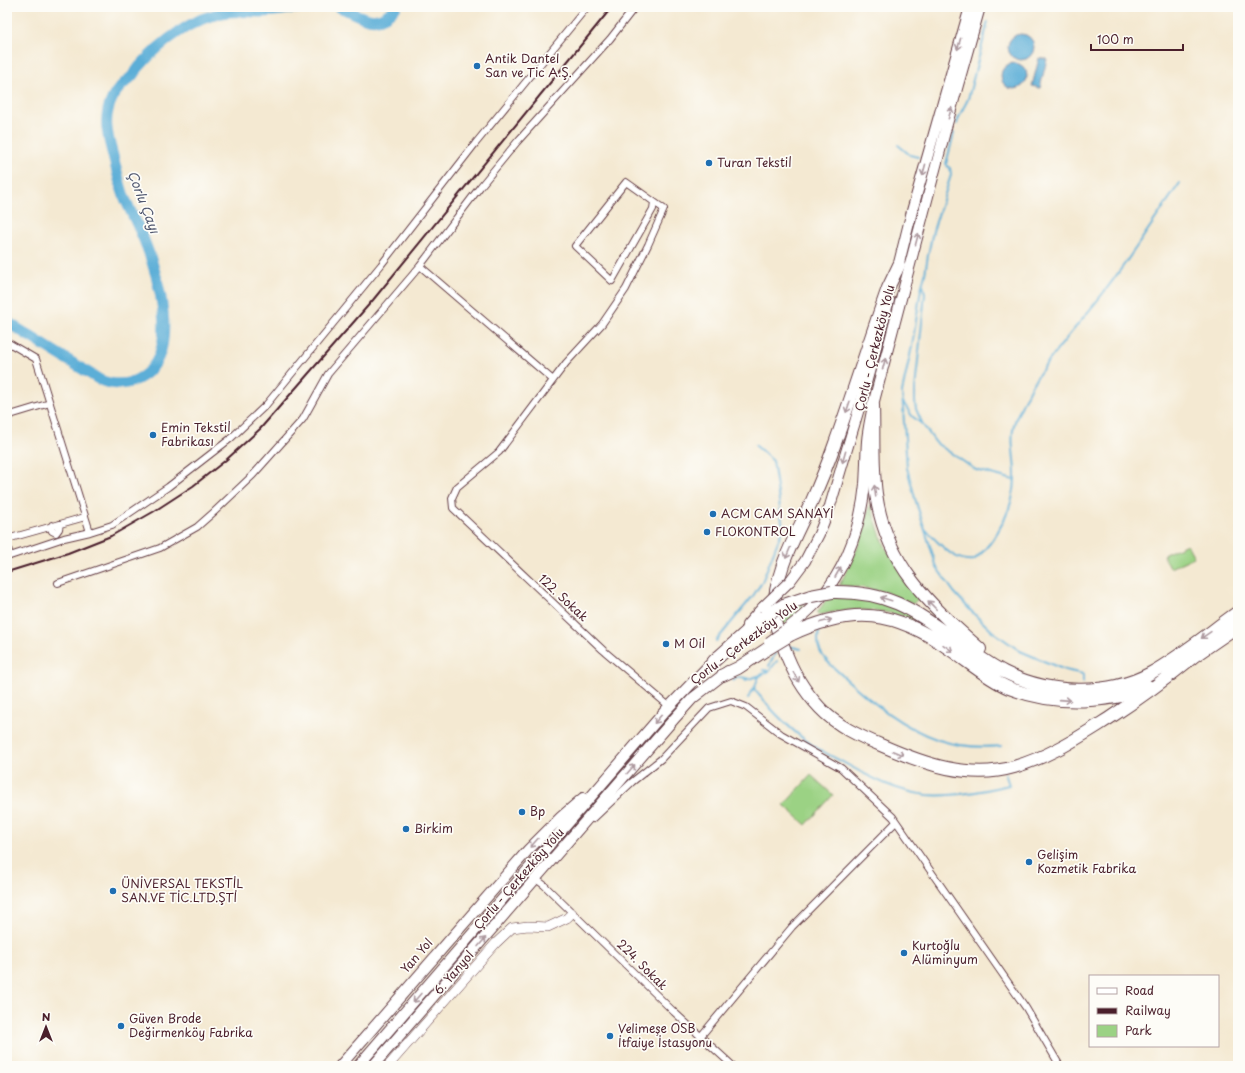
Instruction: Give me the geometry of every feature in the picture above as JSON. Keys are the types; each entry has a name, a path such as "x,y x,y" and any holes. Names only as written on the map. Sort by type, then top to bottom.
{"highway":[{"path":"899,265 883,301 834,446 815,494 782,566 778,582 774,617 776,626 791,668 807,694 838,724 859,736 926,764 943,768 964,770 996,770 1011,768 1031,762 1061,749 1137,699 1193,657"},
{"path":"873,405 873,464 876,494 883,528 896,557 908,576 928,601 983,652 996,662 1041,686"},
{"path":"714,661 763,612 811,596 832,592 865,594 898,603 920,614 979,657 1004,672 1041,686 1059,689 1096,689 1140,678 1164,665 1238,612"},
{"path":"723,676 738,668 787,633 832,619 853,616 874,617 895,620 918,629 935,639 981,672 1009,688 1039,697 1066,700 1097,700 1130,693 1145,687 1193,657 1238,626"}],"main road":[{"name":"Çorlu - Çerkezköy Yolu","path":"763,612 805,561 819,534 830,506 858,412 970,7"},
{"name":"Çorlu - Çerkezköy Yolu","path":"787,633 820,600 831,585 851,545 858,524 863,502 867,440 873,405 947,124 980,7"},
{"name":"Çorlu - Çerkezköy Yolu","path":"358,1066 670,706 714,661"},
{"name":"Çorlu - Çerkezköy Yolu","path":"373,1066 572,839 693,698 723,676"},
{"name":"Yan Yol","path":"340,1066 539,837 605,781"},
{"path":"516,863 536,879"},
{"name":"6. Yanyol","path":"388,1066 496,943 512,928 528,926 548,927 567,918 572,913"}],"street":[{"path":"7,544 9,556 64,538 112,525 168,487 230,440 266,405 381,265 475,144 587,7"},
{"path":"58,583 160,548 197,527 252,475 303,419 328,374 420,266 480,187 517,142 610,39 635,7"},
{"path":"420,266 553,380 566,363 602,324 626,289 664,209 626,182 575,246 612,281 653,209 654,202"},
{"path":"7,342 36,359 90,532"},
{"name":"122. Sokak","path":"553,380 499,452 457,487 452,498 452,508 603,650 670,706"},
{"path":"7,416 50,403"},
{"path":"7,539 52,525 52,531 56,532 59,529 60,524 85,517"},
{"path":"572,839 632,782 661,759 709,708 731,701 746,707 781,734 841,768 893,817 1026,1008 1060,1066"},
{"path":"701,1036 792,927 896,822"},
{"name":"224. Sokak","path":"536,879 544,885 674,1012 733,1066"}],"green space":[{"path":"870,503 886,548 919,598 913,604 885,592 839,585 858,546"},
{"path":"1187,544 1194,557 1170,568 1163,555"},
{"path":"828,597 861,598 900,609 928,627 902,616 881,611 850,610 819,615 817,613"},
{"path":"806,602 796,614 782,626 779,612"},
{"path":"811,775 833,795 806,825 784,805"}],"water":[{"path":"1021,34 1030,38 1034,47 1030,56 1021,60 1012,56 1008,47 1012,38"},
{"path":"1039,58 1047,59 1040,88 1032,86"},
{"path":"1014,63 1023,67 1027,76 1023,85 1014,89 1005,85 1001,76 1005,67"}],"waterway":[{"name":"Çorlu Çayı","path":"7,322 100,380 106,382 117,384 128,383 143,376 155,364 161,349 164,331 160,292 150,255 124,196 119,180 107,132 109,106 117,90 139,67 157,49 178,32 190,25 202,19 227,12 264,12 303,7"},
{"name":"Çorlu Çayı","path":"339,7 361,17 374,20 388,14 396,7"},
{"path":"957,124 960,114 968,99 988,22"},
{"path":"946,164 954,133"},
{"path":"898,145 910,155 918,157"},
{"path":"947,166 950,168 951,175 933,231 902,392 907,468 937,568 954,592 992,631 1020,651 1065,670 1083,674 1083,682"},
{"path":"925,529 953,555 967,560 974,560 990,543 1009,510 1015,475 1012,438 1014,423 1033,383 1049,360 1114,279 1180,183"},
{"path":"923,285 925,294 915,389 916,409 923,425"},
{"path":"903,402 912,416 923,425 936,443 976,470 1014,480"},
{"path":"716,641 753,596 762,582 783,528 773,461 755,445"},
{"path":"819,630 819,649 828,662 866,697 901,722 926,735 955,744 986,747 1002,746"},
{"path":"788,646 801,649"},
{"path":"769,666 775,654"},
{"path":"763,670 769,671 777,661"},
{"path":"748,698 755,687 758,678 769,671"},
{"path":"745,680 761,675"},
{"path":"733,681 738,677 747,678"},
{"path":"754,689 781,719 811,744 867,775 896,788 927,795 968,793 1009,785 1005,773"}],"railway":[{"path":"7,572 68,553 111,536 153,512 193,486 226,460 260,429 373,300 612,7"}],"place":[{"name":"Antik Dantel San ve Tic A.Ş.","path":"477,66"},
{"name":"Turan Tekstil","path":"709,163"},
{"name":"Emin Tekstil Fabrikası","path":"153,435"},
{"name":"ACM CAM SANAYİ","path":"713,514"},
{"name":"FLOKONTROL","path":"707,532"},
{"name":"M Oil","path":"666,644"},
{"name":"Bp","path":"522,812"},
{"name":"Birkim","path":"406,829"},
{"name":"Gelişim Kozmetik Fabrika","path":"1029,862"},
{"name":"ÜNİVERSAL TEKSTİL SAN.VE TİC.LTD.ŞTİ","path":"113,891"},
{"name":"Kurtoğlu Alüminyum","path":"904,953"},
{"name":"Güven Brode Değirmenköy Fabrika","path":"121,1026"},
{"name":"Velimeşe OSB İtfaiye İstasyonu","path":"610,1036"}]}
